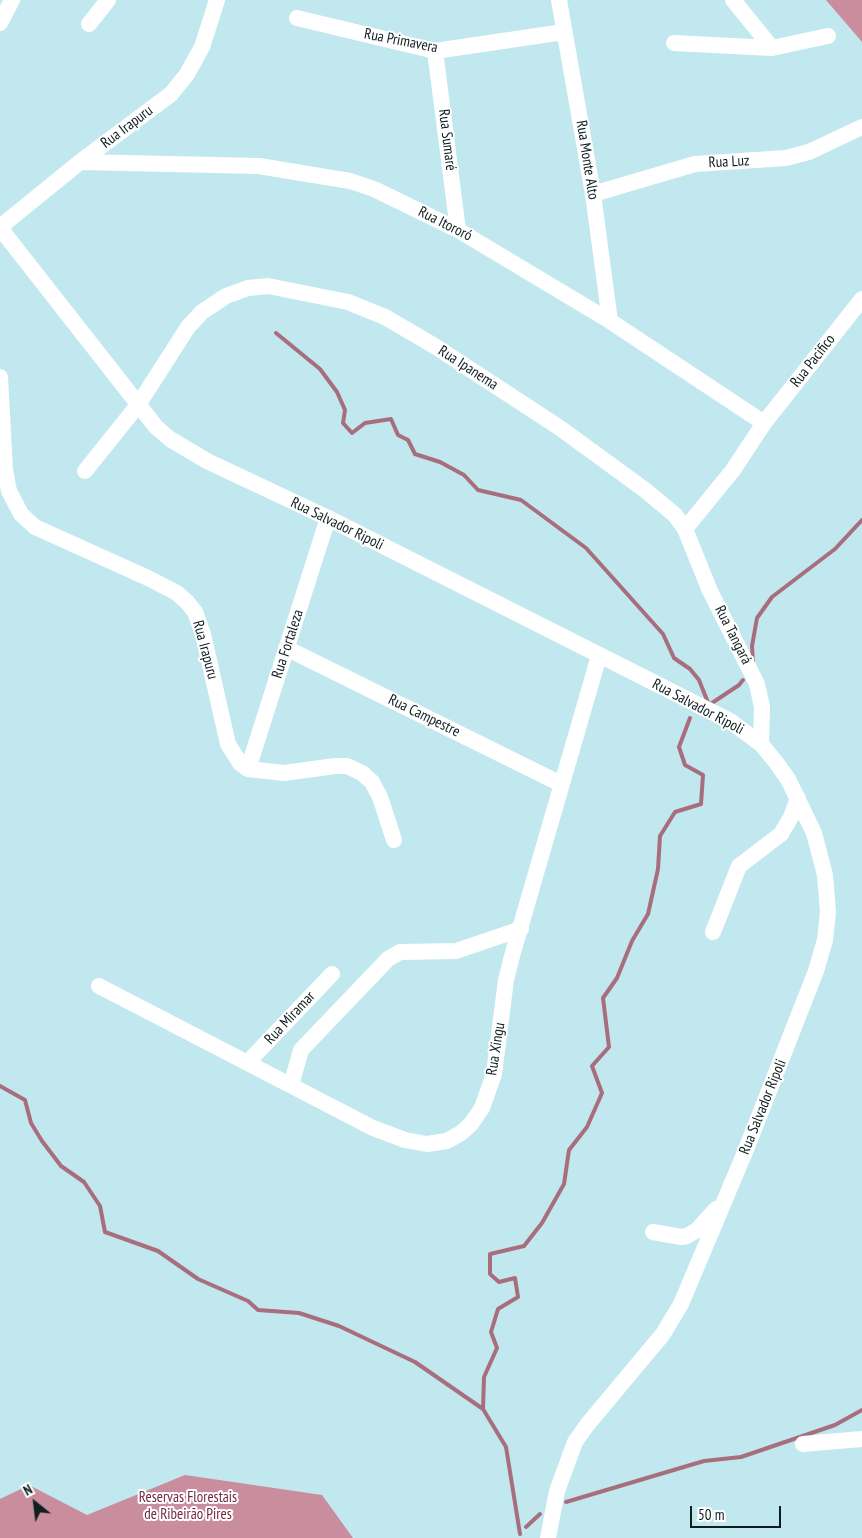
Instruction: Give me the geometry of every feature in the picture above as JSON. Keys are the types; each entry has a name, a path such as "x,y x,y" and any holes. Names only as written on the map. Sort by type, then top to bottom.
{"street":[{"path":"0,23 12,0"},
{"path":"89,24 108,0"},
{"name":"Rua Irapuru","path":"0,227 80,162 172,94 187,74 202,47 217,0"},
{"name":"Rua Monte Alto","path":"560,0 593,194 610,321"},
{"path":"733,0 772,48"},
{"name":"Rua Primavera","path":"297,18 435,51 564,32"},
{"path":"674,43 772,48 828,36"},
{"name":"Rua Sumaré","path":"435,51 458,230"},
{"name":"Rua Luz","path":"593,194 695,164 717,161 770,160 794,156 809,152 862,127"},
{"name":"Rua Itororó","path":"80,162 259,166 350,181 374,190 458,230 610,321 764,423"},
{"name":"Rua Salvador Ripoli","path":"0,227 156,428 186,449 328,518 730,721 761,744 788,779 814,833 825,875 828,912 825,940 816,971 723,1205 681,1304 663,1334 587,1424 575,1442 557,1491 548,1538"},
{"name":"Rua Ipanema","path":"84,470 138,404 188,327 202,312 226,296 248,288 268,286 348,302 385,318 433,345 560,428 657,499 675,515 685,529"},
{"name":"Rua Pacifico","path":"764,423 862,299"},
{"name":"Rua Irapuru","path":"0,377 5,470 9,492 14,502 35,527 148,578 177,593 187,602 195,612 203,634 228,744 240,763 248,769"},
{"path":"685,529 733,470 764,423"},
{"name":"Rua Fortaleza","path":"248,769 328,518"},
{"name":"Rua Tangará","path":"685,529 710,591 757,684 762,706 761,744"},
{"name":"Rua Campestre","path":"286,648 561,784"},
{"name":"Rua Xingu","path":"99,986 373,1128 405,1140 427,1144 447,1141 461,1133 471,1124 482,1108 494,1074 506,980 599,656"},
{"path":"248,769 284,773 347,766 362,773 372,782 380,797 394,840"},
{"path":"713,932 739,866 781,834 791,817 798,798"},
{"path":"291,1085 301,1050 388,959 400,952 456,951 521,929"},
{"name":"Rua Miramar","path":"248,1062 332,974"},
{"path":"654,1232 681,1237 687,1236 697,1230 713,1211 723,1205"},
{"path":"803,1444 862,1439"}],"green space":[{"path":"826,0 862,0 862,42"},
{"name":"Reservas Florestais de Ribeirão Pires","path":"185,1475 322,1495 353,1538 0,1538 0,1499 29,1485 87,1515"}],"waterway":[{"path":"276,333 320,369 337,392 345,410 343,423 352,433 365,423 391,419 398,435 408,440 415,454 440,462 464,475 478,490 521,500 586,548 663,634 674,658 690,669 699,680 709,705 739,685 743,680"},
{"path":"753,663 752,646 757,618 772,597 835,549 862,520"},
{"path":"520,1534 506,1447 483,1409 484,1377 497,1348 491,1332 498,1309 518,1297 515,1278 499,1282 490,1274 490,1254 524,1246 542,1223 564,1184 569,1150 587,1127 602,1093 592,1066 609,1047 603,998 617,978 632,941 648,914 658,869 660,836 675,812 701,804 703,775 685,765 679,747 690,718"},
{"path":"0,1086 25,1100 31,1123 42,1141 61,1166 84,1182 100,1206 105,1232 158,1251 198,1279 248,1301 258,1310 299,1313 339,1326 415,1362 483,1409"},
{"path":"566,1502 704,1461 741,1457 835,1425 862,1410"},
{"path":"526,1527 540,1514"}]}
